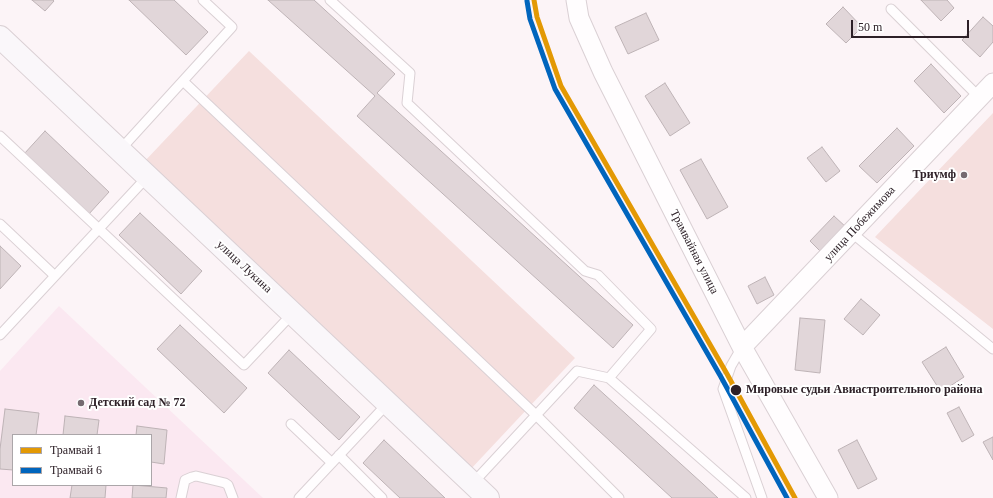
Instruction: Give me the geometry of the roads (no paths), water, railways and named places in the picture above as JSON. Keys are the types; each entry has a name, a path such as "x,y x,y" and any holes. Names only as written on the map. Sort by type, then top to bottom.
{"street":[{"name":"Трамвайная улица","path":"576,0 579,18 603,72 742,347 828,498"},
{"name":"улица Лукина","path":"0,37 480,491"},
{"name":"улица Побежимова","path":"742,347 993,83"}],"lane":[{"path":"120,150 232,28 203,0"},
{"path":"330,0 410,73 407,103 585,271 598,275 651,329 609,378"},
{"path":"891,9 979,98"},
{"path":"183,81 536,415 619,498"},
{"path":"0,136 244,365 293,314"},
{"path":"0,335 148,176"},
{"path":"0,224 55,276"},
{"path":"852,233 993,349"},
{"path":"742,347 731,366 723,388 762,498"},
{"path":"480,491 536,415 577,371 609,378 746,498"},
{"path":"299,498 388,403"},
{"path":"291,424 332,463"},
{"path":"339,455 382,498"},
{"path":"181,498 186,480 196,476 225,483 232,492 233,498"}],"tram line":[{"name":"1","path":"534,0 537,17 561,86 727,374 795,498"},
{"name":"6","path":"527,1 530,19 555,89 721,377 787,498"}],"place":[{"name":"Триумф","path":"964,175"},
{"name":"Мировые судьи Авиастроительного района","path":"736,390"},
{"name":"Детский сад № 72","path":"81,403"}]}
